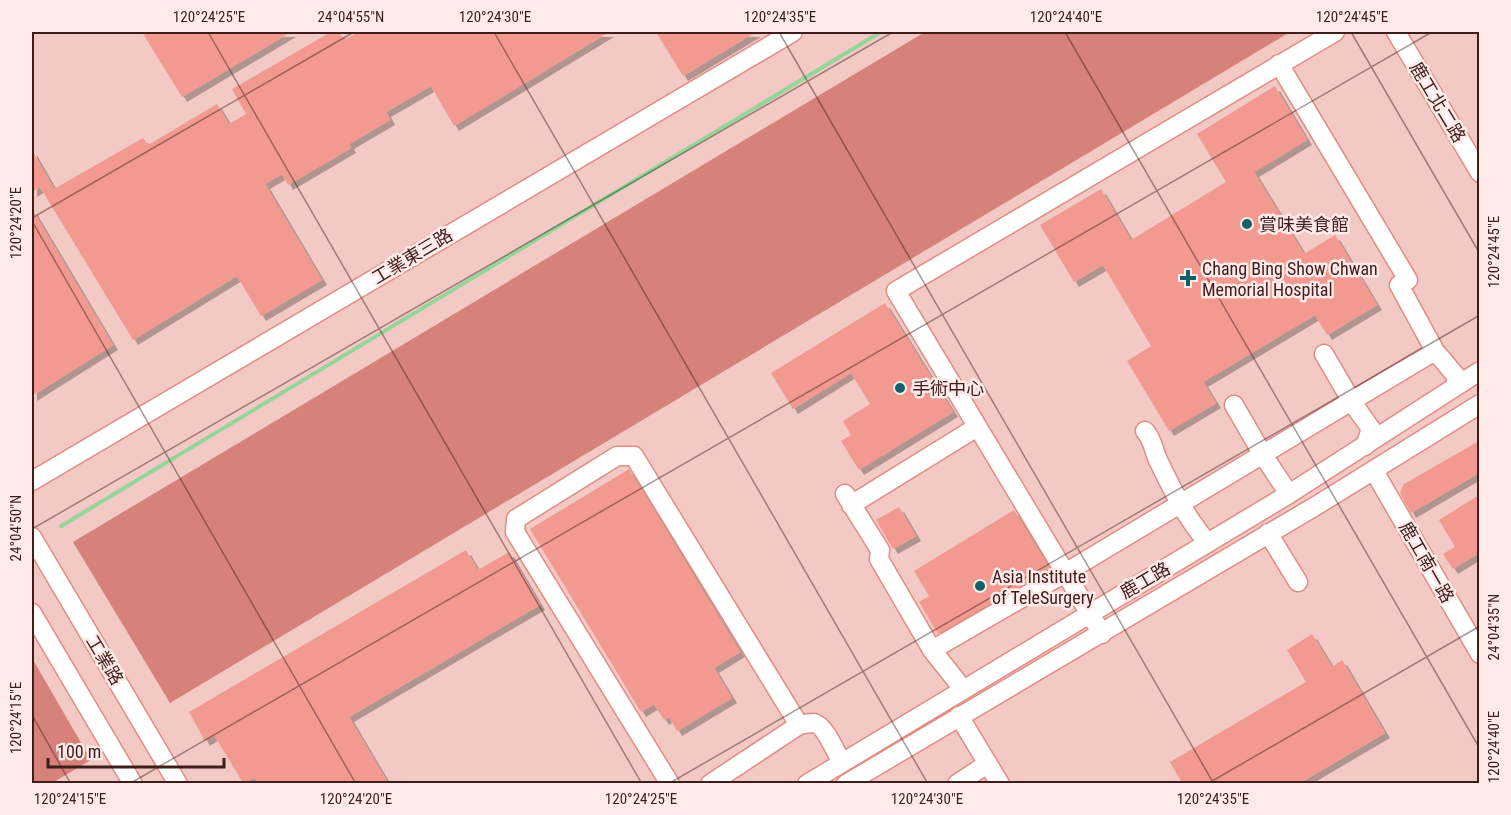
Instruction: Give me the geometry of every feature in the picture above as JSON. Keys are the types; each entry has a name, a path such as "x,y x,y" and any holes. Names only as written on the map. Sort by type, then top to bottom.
{"street":[{"name":"工業東三路","path":"32,481 793,32"},
{"path":"1102,634 896,291 1335,32"},
{"name":"鹿工北二路","path":"1396,32 1479,173"},
{"path":"1279,64 1408,280 1399,285 1435,351 1457,377 1455,386"},
{"path":"932,650 1180,505 1435,351"},
{"path":"1324,354 1371,429 1365,446"},
{"name":"鹿工路","path":"807,783 1289,494 1479,371"},
{"name":"鹿工路","path":"846,783 1102,634 1374,471 1479,404"},
{"path":"1234,405 1289,494"},
{"path":"963,689 932,650 879,559 880,550 848,499 977,428"},
{"path":"1145,431 1151,437 1157,459 1180,505 1208,543"},
{"path":"670,783 515,532 516,519 617,456 634,456 799,725"},
{"name":"鹿工南一路","path":"1374,471 1479,654"},
{"path":"1268,533 1298,582"},
{"name":"工業路","path":"32,537 178,783"},
{"path":"32,613 133,783"},
{"path":"958,716 1000,783"},
{"path":"710,783 799,725 813,723 818,725 825,732 842,763"},
{"path":"957,783 987,764"}],"shaded area":[{"path":"32,32 1479,32 1479,783 32,783"},
{"path":"925,32 1290,32 170,703 73,542"},
{"path":"32,658 91,760 52,783 32,783"}],"building":[{"path":"142,32 291,32 182,97"},
{"path":"331,32 339,32 344,40 359,32 609,32 454,126 431,86 386,112 390,120 349,144 351,148 288,185 282,174 265,184 322,280 261,316 237,276 133,340 40,187 32,192 32,150 54,189 143,138 148,145 217,104 229,124 246,114 232,89"},
{"path":"656,32 756,32 683,76"},
{"path":"1275,86 1307,140 1254,172 1304,254 1335,235 1377,305 1327,335 1315,315 1203,382 1216,403 1169,431 1127,361 1151,346 1103,265 1074,282 1040,225 1101,189 1131,240 1226,182 1197,134"},
{"path":"32,209 113,345 32,396"},
{"name":"手術中心","path":"885,303 953,412 859,470 841,441 851,435 843,421 870,404 851,373 793,409 771,373"},
{"path":"1479,441 1479,473 1411,513 1400,493 1404,484"},
{"path":"629,469 740,652 714,668 732,698 677,731 669,717 664,720 654,704 641,712 530,529"},
{"path":"1479,495 1479,553 1453,569 1443,554 1455,547 1439,520"},
{"path":"899,507 916,536 893,549 876,520"},
{"name":"Asia Institute of TeleSurgery","path":"1014,510 1050,569 938,634 919,602 929,596 914,571"},
{"path":"466,550 478,570 509,552 540,605 349,717 388,783 258,783 255,778 243,783 214,735 205,741 189,712"},
{"path":"1312,634 1332,667 1342,660 1385,733 1300,783 1182,783 1170,762 1306,682 1287,650"}],"waterway":[{"path":"61,526 881,32"}],"place":[{"name":"賞味美食館","path":"1247,224"},
{"name":"Chang Bing Show Chwan Memorial Hospital","path":"1188,278"},
{"name":"手術中心","path":"900,388"},
{"name":"Asia Institute of TeleSurgery","path":"980,586"}]}
